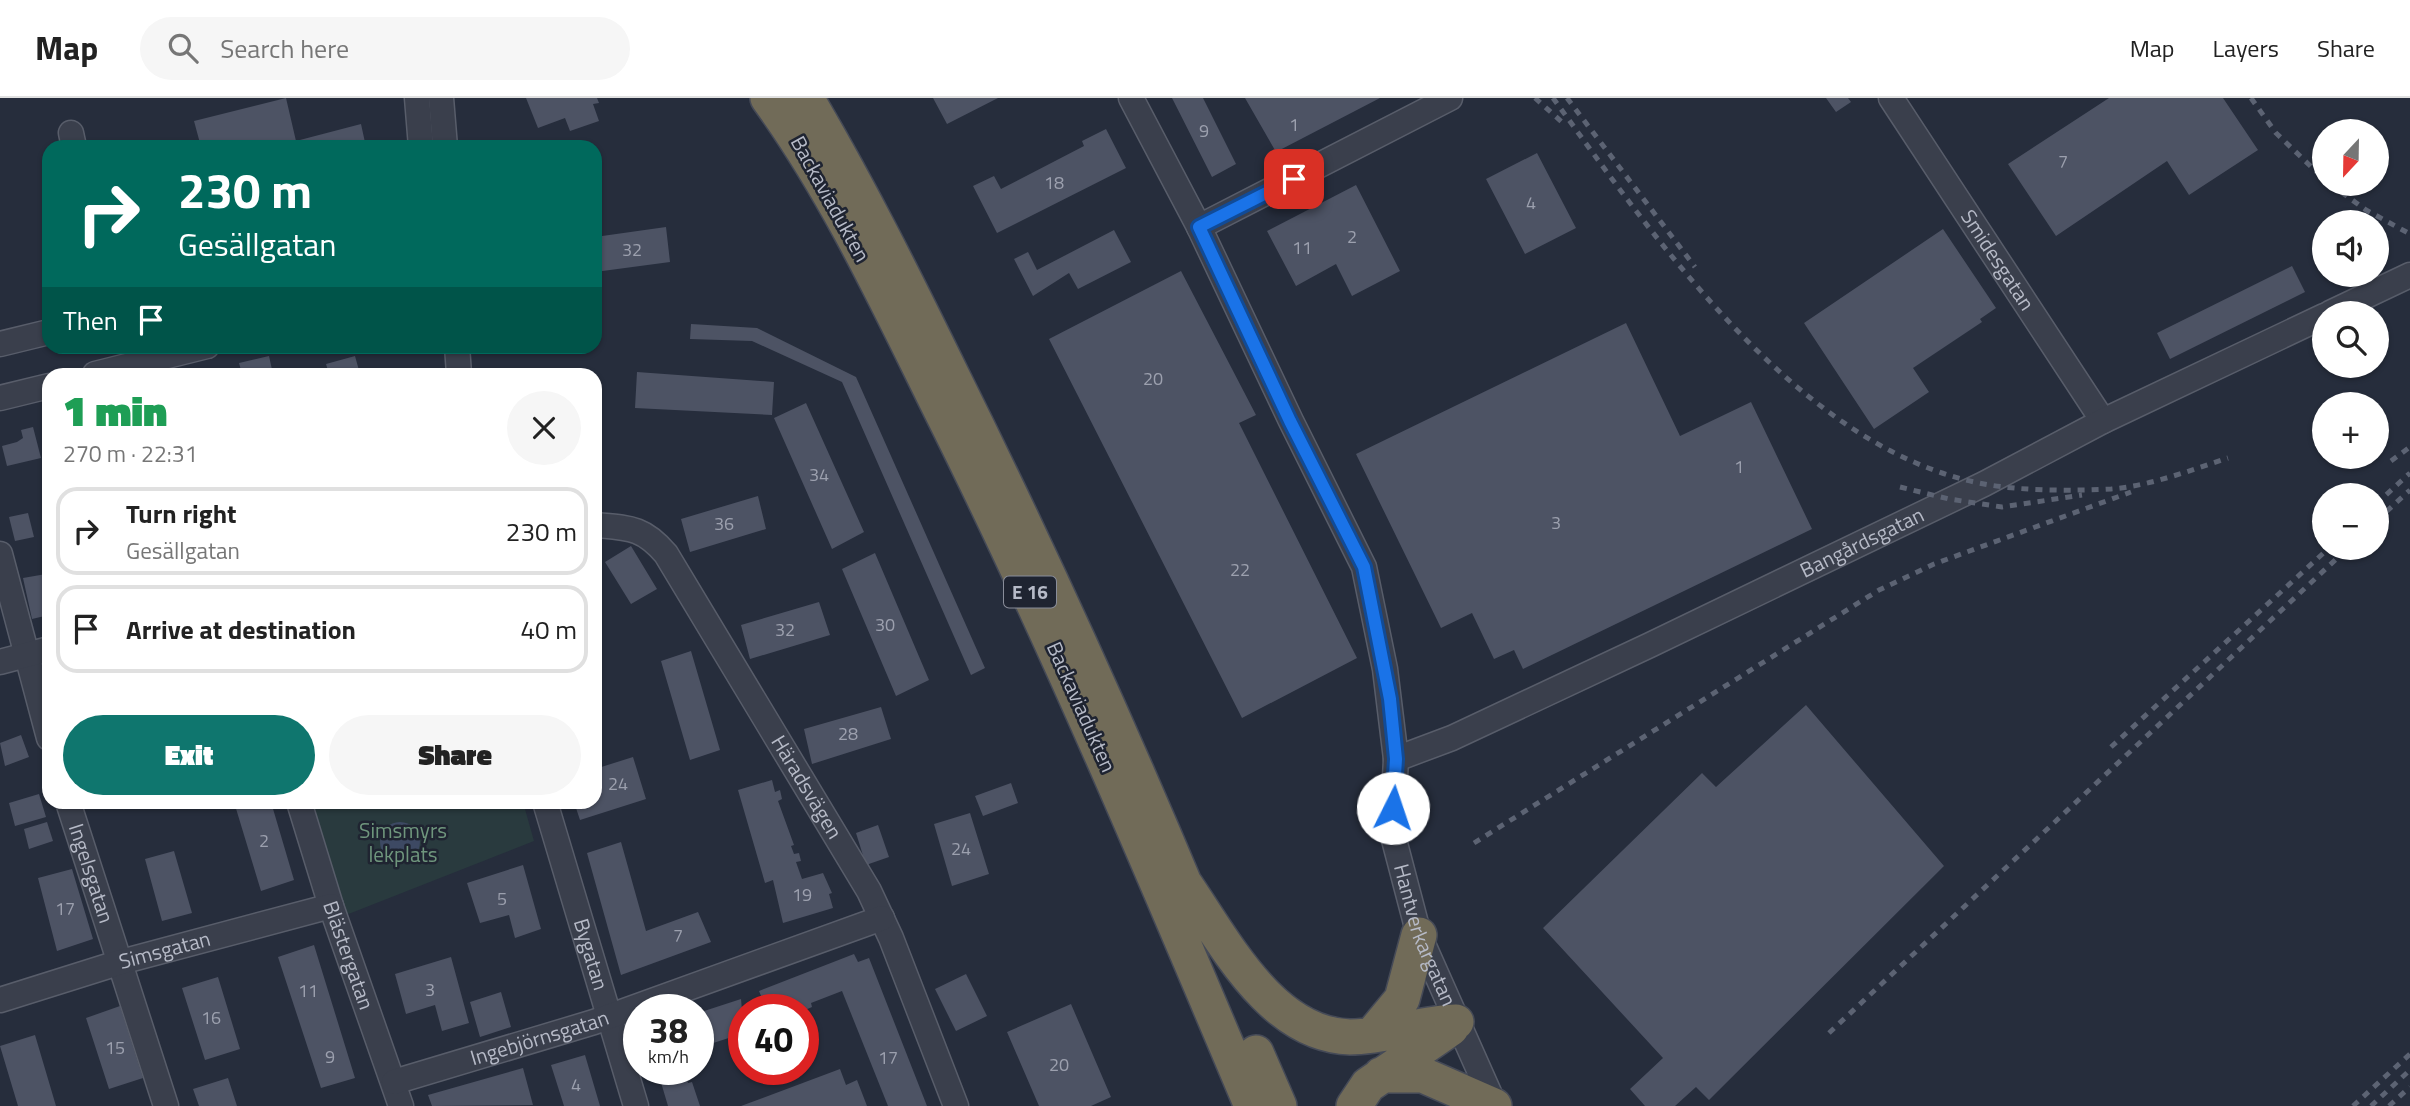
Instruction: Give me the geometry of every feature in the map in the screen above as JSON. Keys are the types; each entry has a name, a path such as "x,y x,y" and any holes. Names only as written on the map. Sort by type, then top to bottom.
{"highway":[{"name":"Backaviadukten","path":"768,98 802,148 834,205 976,480 1052,641 1252,1106"},
{"name":"Backaviadukten","path":"806,98 837,150 1000,472 1071,621 1279,1106"},
{"path":"1184,883 1238,961 1276,1008 1309,1028 1330,1034 1373,1034 1456,1022"},
{"path":"1373,1034 1402,999 1419,935"},
{"path":"1354,1106 1368,1085 1438,1039 1456,1022"},
{"path":"1381,1075 1423,1075 1494,1106"}],"street":[{"path":"417,98 420,140"},
{"path":"441,98 444,140"},
{"name":"Hantverkargatan","path":"1131,98 1199,227 1290,421 1364,567 1385,668 1396,759 1392,832 1419,935 1494,1106"},
{"path":"1199,227 1450,98"},
{"name":"Smidesgatan","path":"1891,98 2103,421"},
{"path":"2355,301 2410,275"},
{"name":"Bangårdsgatan","path":"1396,759 1452,738 1650,646 1984,484 2103,421 2312,322"},
{"path":"0,344 42,334"},
{"path":"119,368 175,354"},
{"path":"0,398 42,388"},
{"name":"Häradsvägen","path":"602,526 639,530 652,538 666,554 869,891 956,1106"},
{"path":"0,554 42,714"},
{"path":"0,662 42,651"},
{"name":"Ingelsgatan","path":"70,809 166,1106"},
{"name":"Blästergatan","path":"301,809 331,905 401,1106"},
{"name":"Bygatan","path":"547,809 636,1106"},
{"name":"Simsgatan","path":"0,1000 121,962 331,905"},
{"name":"Ingebjörnsgatan","path":"394,1082 610,1016 882,918"}],"green space":[{"name":"Simsmyrs lekplats","path":"313,809 525,809 534,841 346,915"}],"water":[{"path":"400,822 408,823 414,828 419,834 419,850 414,856 408,861 400,862 392,861 386,856 381,850 380,842 381,834 386,828 392,823"}],"building":[{"path":"286,98 296,140 199,140 194,121"},
{"path":"526,98 597,98 599,103 593,104 599,121 570,131 565,118 538,128"},
{"path":"933,98 998,98 947,124"},
{"path":"1172,98 1203,98 1236,164 1212,177"},
{"path":"1245,98 1380,98 1276,152"},
{"path":"1826,98 1848,98 1851,102 1836,112"},
{"path":"2109,98 2223,98 2258,150 2189,195 2167,161 2056,236 2008,164"},
{"path":"361,124 364,140 300,140"},
{"path":"1106,129 1126,168 997,233 973,186 994,176 1001,189 1084,146 1082,141"},
{"path":"1537,153 1576,228 1525,254 1486,179"},
{"path":"1356,185 1400,271 1352,296 1336,264 1296,286 1267,231"},
{"path":"666,227 670,262 602,271 602,236"},
{"path":"1943,229 1996,308 1980,319 1982,322 1913,368 1929,392 1874,429 1804,323"},
{"path":"1114,230 1131,262 1078,289 1069,273 1033,296 1014,259 1028,252 1037,270"},
{"path":"2292,266 2305,292 2170,359 2157,333"},
{"path":"1181,271 1256,415 1239,423 1357,658 1242,718 1049,339"},
{"path":"1626,323 1680,436 1751,402 1812,529 1523,669 1514,650 1494,659 1472,613 1441,628 1356,454"},
{"path":"691,324 757,328 856,377 985,668 971,675 842,382 752,341 690,339"},
{"path":"269,356 272,368 240,368 239,363"},
{"path":"355,356 358,368 327,368 326,364"},
{"path":"637,372 774,382 772,415 635,408"},
{"path":"806,403 864,532 832,549 774,418"},
{"path":"33,427 41,458 7,466 2,446 17,442 23,438 21,430"},
{"path":"758,496 766,529 690,552 681,519"},
{"path":"28,513 34,537 15,541 9,517"},
{"path":"631,546 657,589 631,604 605,562"},
{"path":"875,553 929,680 896,696 842,569"},
{"path":"42,575 42,617 32,619 23,578"},
{"path":"819,602 830,635 750,659 741,625"},
{"path":"691,651 720,750 690,760 661,661"},
{"path":"1806,705 1944,866 1709,1100 1696,1087 1675,1106 1645,1106 1630,1089 1663,1058 1543,928 1702,773 1716,787"},
{"path":"881,707 891,739 812,764 804,729"},
{"path":"21,735 29,757 5,766 0,743"},
{"path":"633,757 646,799 580,820 576,809 602,809 602,767"},
{"path":"772,780 775,792 780,790 782,799 778,801 794,845 791,846 794,854 799,853 801,861 796,862 802,879 823,873 832,893 829,894 833,908 783,923 773,880 765,883 738,790"},
{"path":"1011,783 1018,803 983,816 975,796"},
{"path":"39,794 46,817 15,826 9,803"},
{"path":"236,809 273,809 294,880 261,891"},
{"path":"970,813 989,874 952,886 934,824"},
{"path":"47,822 53,841 29,849 24,829"},
{"path":"878,825 889,857 866,865 856,833"},
{"path":"621,842 646,931 698,912 711,942 621,975 587,853"},
{"path":"174,851 192,913 162,921 145,859"},
{"path":"523,865 541,929 515,938 509,915 480,923 467,883"},
{"path":"72,869 93,939 57,951 38,878"},
{"path":"314,945 355,1078 321,1088 278,957"},
{"path":"854,954 858,962 869,958 927,1106 888,1106 842,991 819,1000 819,994 760,994 759,991"},
{"path":"451,957 469,1023 442,1031 435,1005 406,1014 395,974"},
{"path":"966,974 987,1016 956,1031 935,989"},
{"path":"218,977 240,1049 205,1060 182,988"},
{"path":"501,992 511,1027 480,1037 470,1002"},
{"path":"728,1003 728,1038 714,1043 714,1008"},
{"path":"1071,1004 1111,1097 1091,1106 1039,1106 1007,1032"},
{"path":"120,1006 143,1078 109,1089 86,1018"},
{"path":"35,1035 56,1106 18,1106 0,1046"},
{"path":"585,1055 600,1106 564,1106 551,1065"},
{"path":"523,1068 533,1105 432,1106 428,1095"},
{"path":"840,1069 846,1085 857,1080 867,1106 741,1106 797,1085 819,1085 819,1077"},
{"path":"228,1078 237,1106 199,1106 193,1089"},
{"path":"662,1085 693,1085 700,1106 668,1106"}],"railway":[{"path":"1535,98 1563,123"},
{"path":"1553,98 1638,214 1686,274 1738,332 1794,384 1853,429 1917,463 1984,484 2030,489 2111,489 2141,485 2228,458"},
{"path":"1567,98 1695,267"},
{"path":"2251,98 2276,133 2312,168"},
{"path":"2347,196 2410,234"},
{"path":"2391,461 2410,447"},
{"path":"2389,492 2410,473"},
{"path":"1900,487 1949,499 2002,507 2082,495"},
{"path":"2389,509 2410,490"},
{"path":"1474,843 1879,590 1934,564 2131,492"},
{"path":"2111,747 2316,560"},
{"path":"1829,1033 2335,560"},
{"path":"2353,1106 2410,1054"},
{"path":"2371,1106 2410,1070"},
{"path":"2389,1106 2410,1087"}],"route":[{"path":"1294,179 1199,227 1290,421 1364,567 1390,699 1396,759 1393,808"}]}
